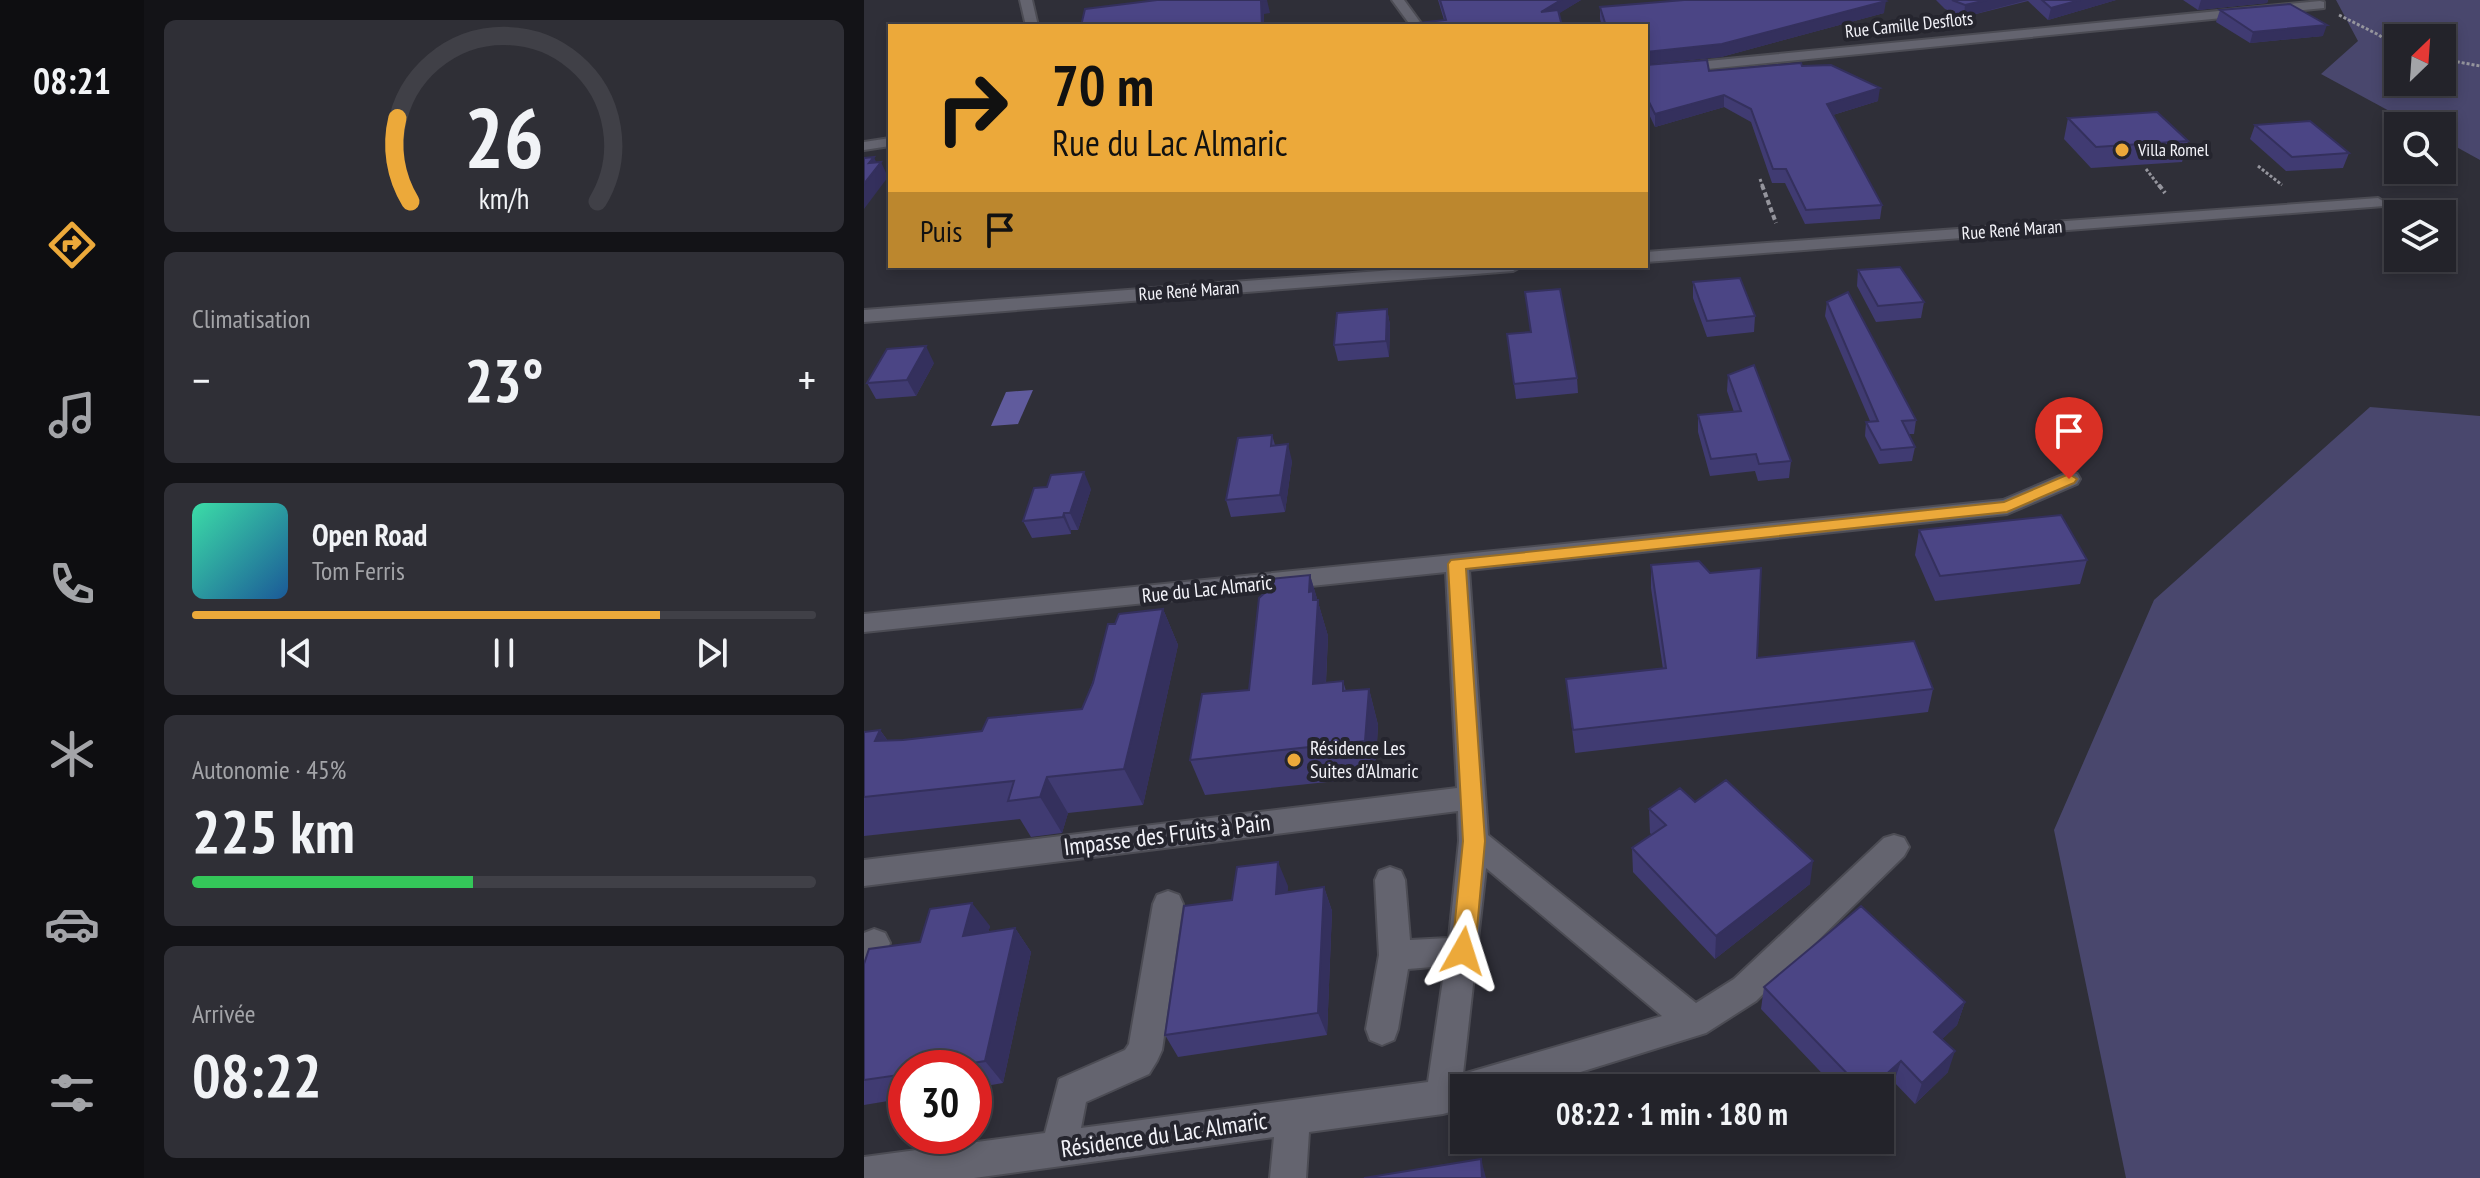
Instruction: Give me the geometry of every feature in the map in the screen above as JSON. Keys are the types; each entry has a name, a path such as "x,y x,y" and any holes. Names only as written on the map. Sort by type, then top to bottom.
{"street":[{"path":"1026,0 1032,24"},
{"path":"1398,0 1416,24"},
{"name":"Rue Camille Desflots","path":"1648,71 2320,5"},
{"path":"864,146 888,142"},
{"name":"Rue René Maran","path":"1648,257 2378,203"},
{"name":"Rue René Maran","path":"864,316 1457,268"},
{"name":"Rue du Lac Almaric","path":"864,623 2007,507 2069,479"},
{"path":"1457,564 1474,841 1463,951 1460,1074"},
{"name":"Impasse des Fruits à Pain","path":"864,873 1471,798"},
{"path":"1474,841 1694,1022"},
{"name":"Résidence du Lac Almaric","path":"1520,1074 1694,1022 1745,990 1894,847"},
{"path":"1382,1029 1395,955 1390,880"},
{"path":"1059,1149 1071,1091 1137,1062 1145,1050 1168,904"},
{"path":"1395,955 1463,951"},
{"name":"Résidence du Lac Almaric","path":"864,1175 940,1171 1059,1149 1450,1094"},
{"path":"1288,1178 1293,1118"}],"path":[{"path":"2320,5 2384,39"},
{"path":"2456,62 2480,66"},
{"path":"1760,179 1785,247"}],"shaded area":[{"path":"2336,0 2480,0 2480,160 2456,147 2456,112 2391,112 2321,74 2358,41"},
{"path":"1033,390 1018,424 991,426 1006,392"},
{"path":"2370,407 2480,416 2480,1178 2126,1178 2054,830 2154,600"}],"building":[{"path":"1157,0 1267,0 1261,1 1262,24 1081,24 1085,9"},
{"path":"1440,0 1561,0 1541,12 1558,10 1562,24 1408,24 1446,20"},
{"path":"1684,0 1886,1 1722,44 1648,52 1648,24 1605,24 1600,7"},
{"path":"1952,0 1987,0 1965,5"},
{"path":"2042,0 2080,0 2051,8"},
{"path":"2290,4 2327,25 2253,32 2220,10"},
{"path":"1707,60 1709,71 1801,63 1802,66 1831,65 1880,88 1827,104 1882,205 1806,210 1786,169 1773,169 1751,109 1724,95 1655,114 1648,100 1648,65"},
{"path":"2157,112 2188,141 2096,147 2068,118"},
{"path":"2310,121 2349,153 2292,157 2255,125"},
{"path":"874,157 869,163 881,162 864,184 864,158"},
{"path":"1900,267 1924,302 1878,306 1858,270"},
{"path":"1740,278 1755,316 1707,321 1693,282"},
{"path":"1560,289 1577,378 1514,384 1507,334 1531,332 1525,292"},
{"path":"1848,292 1916,420 1902,421 1915,447 1881,450 1866,422 1878,421 1827,302"},
{"path":"1387,309 1386,341 1334,345 1337,313"},
{"path":"926,346 907,380 867,383 887,349"},
{"path":"1754,365 1791,461 1759,464 1756,454 1711,459 1698,415 1741,411 1728,375"},
{"path":"1272,435 1271,446 1288,444 1280,495 1226,500 1238,438"},
{"path":"1084,472 1070,513 1064,513 1063,517 1023,521 1034,488 1047,487 1051,475"},
{"path":"2061,515 2087,560 1940,576 1919,530"},
{"path":"1699,561 1710,573 1761,568 1757,658 1914,641 1933,689 1573,730 1566,679 1666,668 1651,565"},
{"path":"1310,575 1309,592 1313,591 1313,600 1318,600 1313,684 1343,681 1343,691 1369,689 1365,741 1190,760 1202,694 1249,690 1259,598 1268,590 1269,579"},
{"path":"1163,609 1124,769 1047,777 1040,797 1008,801 1014,781 864,797 864,732 880,730 875,741 903,740 982,731 988,718 1082,709 1093,683 1108,624 1115,624 1119,614"},
{"path":"1726,780 1813,861 1716,936 1632,848 1666,825 1649,809 1680,788 1695,802"},
{"path":"1278,862 1276,894 1324,887 1318,1013 1165,1035 1184,906 1232,900 1237,867"},
{"path":"972,903 963,936 1015,928 987,1050 888,1050 888,1077 864,1080 864,964 869,949 920,942 930,909"},
{"path":"1861,906 1965,1002 1934,1032 1955,1051 1922,1083 1901,1061 1887,1074 1848,1074 1764,987"},
{"path":"1481,1159 1482,1178 1364,1178"}],"place":[{"name":"Villa Romel","path":"2122,150"},
{"name":"Résidence Les Suites d'Almaric","path":"1294,760"}],"route":[{"path":"1463,951 1474,841 1457,564 2007,507 2069,479"}]}
